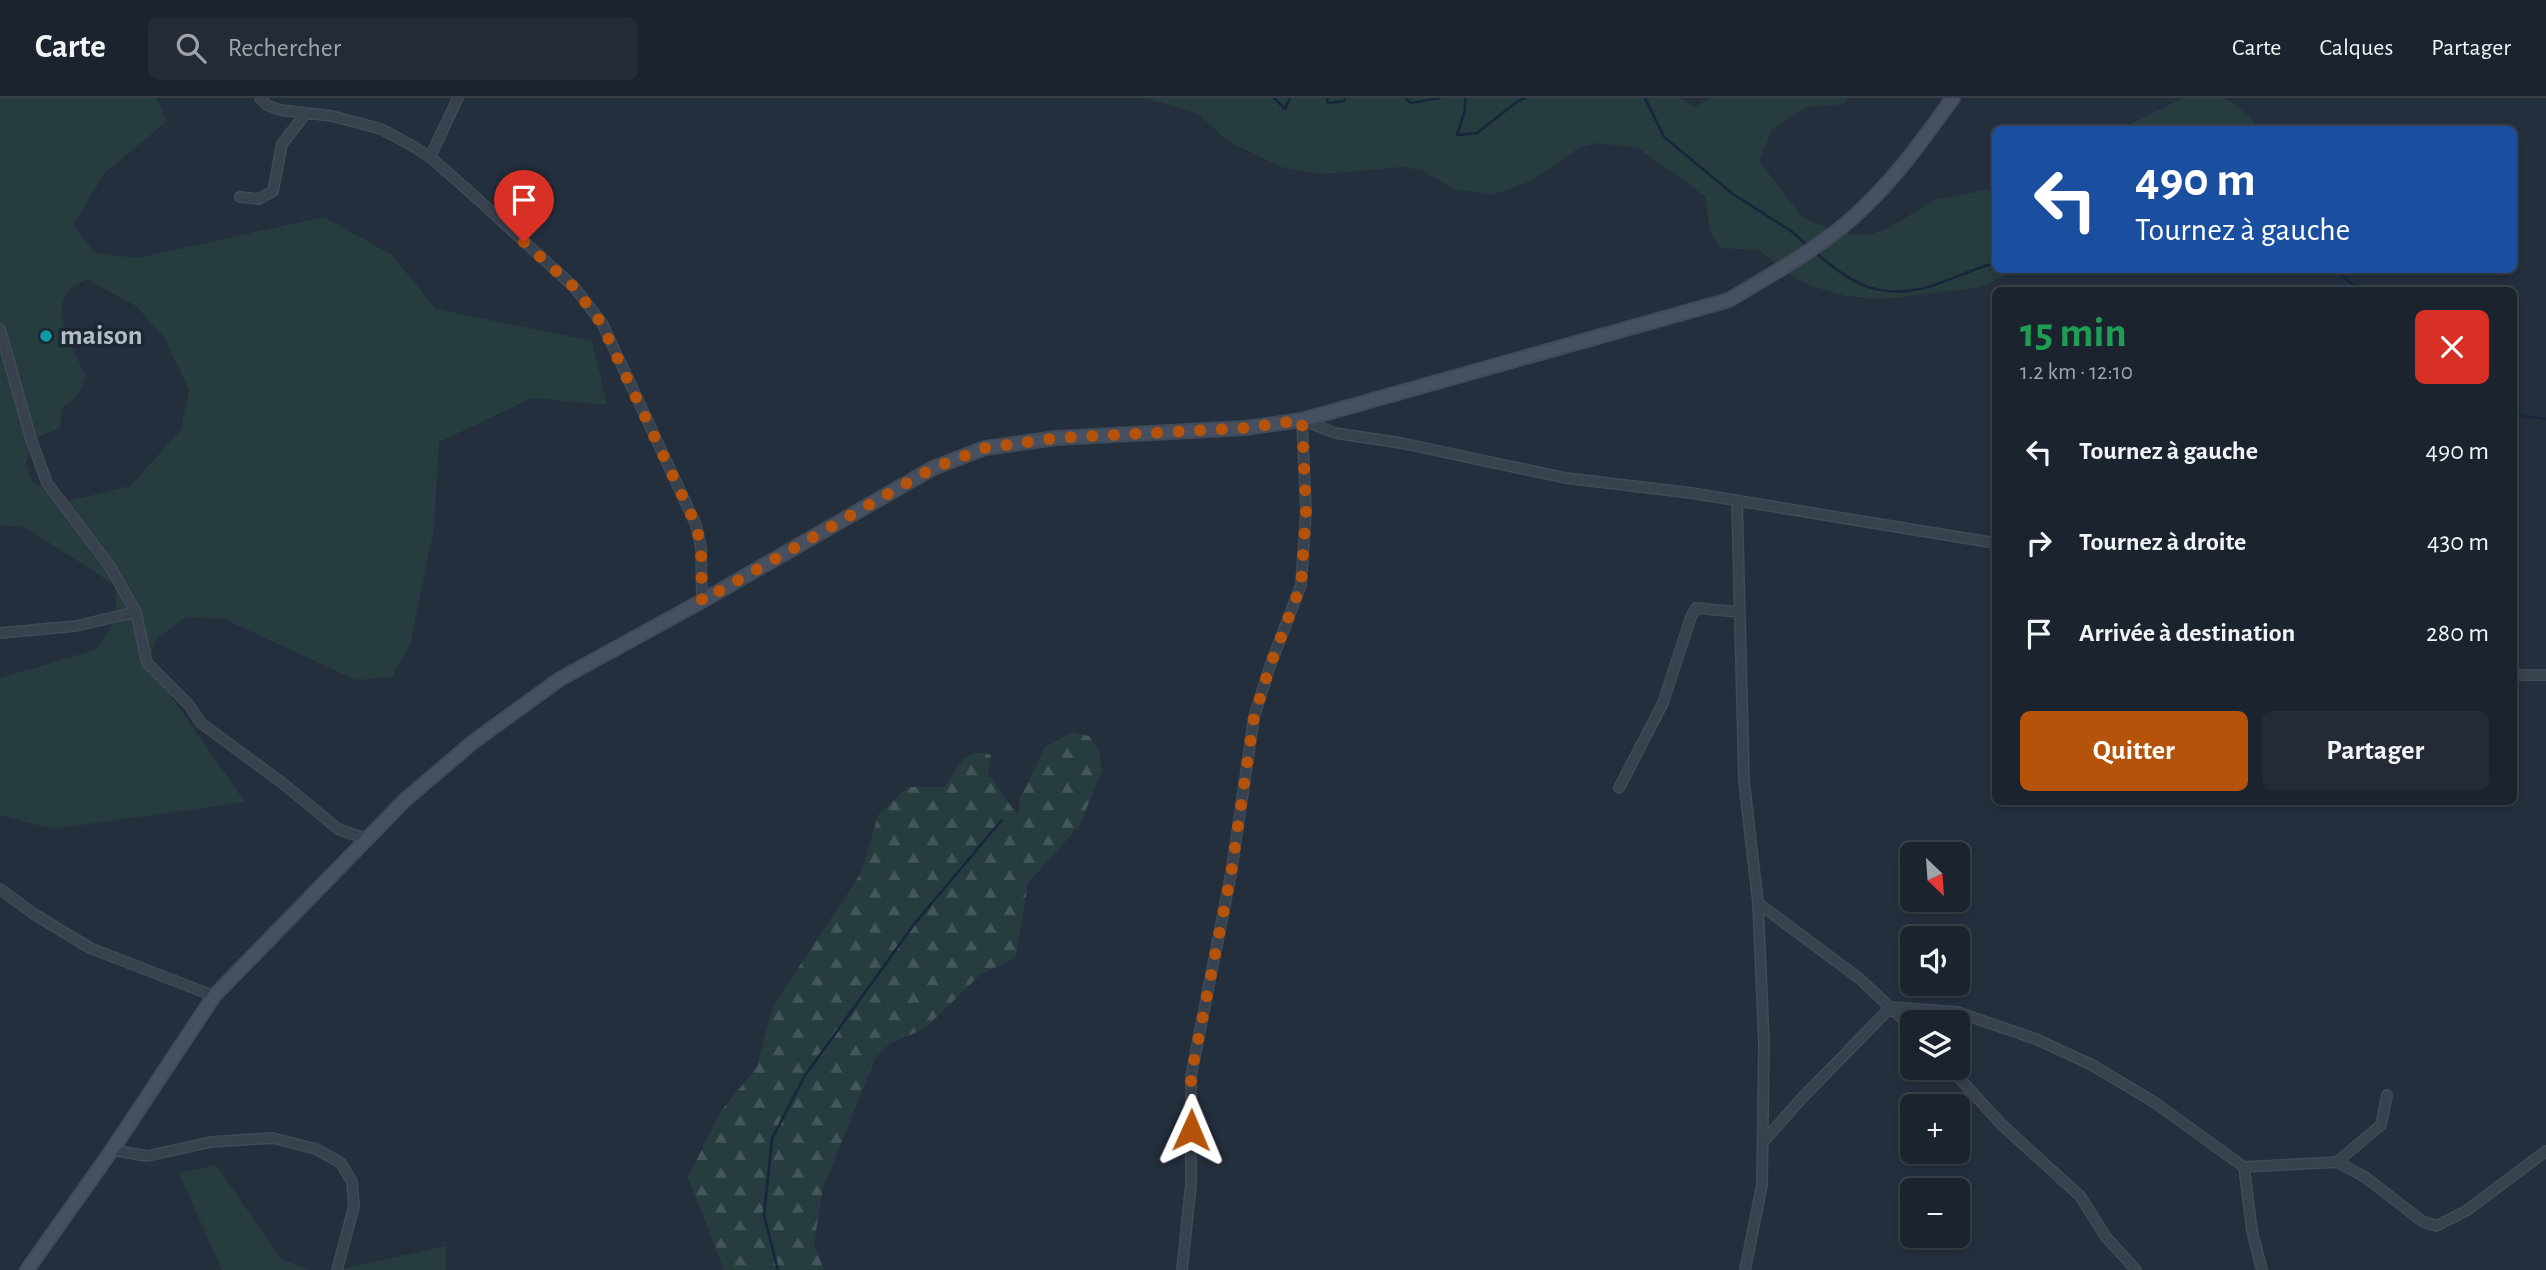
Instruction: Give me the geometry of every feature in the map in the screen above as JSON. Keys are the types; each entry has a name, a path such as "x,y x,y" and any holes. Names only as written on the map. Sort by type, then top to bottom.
{"street":[{"path":"260,98 267,105 280,110 332,116 381,129 430,158 574,287 601,323 696,525 701,547 702,601"},
{"path":"430,158 458,98"},
{"path":"27,1270 112,1150 214,996 405,800 473,742 560,679 933,468 985,448 1056,438 1245,428 1302,420 1729,300 1790,263 1850,220 1899,169 1953,98"},
{"path":"240,197 259,199 273,191 282,144 306,113"},
{"path":"0,329 31,439 47,483 109,565 136,612 148,663 189,705 201,723 285,785 338,829 367,839"},
{"path":"1302,420 1335,433 1401,443 1566,478 1737,500 1992,542"},
{"path":"1182,1270 1191,1184 1191,1076 1231,874 1254,717 1301,585 1306,511 1302,420"},
{"path":"1737,500 1744,781 1758,903 1764,1043 1762,1185 1745,1270"},
{"path":"1619,788 1663,703 1696,608 1739,612"},
{"path":"0,633 76,626 136,612"},
{"path":"2517,675 2546,675"},
{"path":"0,888 34,914 90,948 214,996"},
{"path":"1758,903 1860,979 1900,1016"},
{"path":"1763,1142 1891,1007 1957,1012 2036,1038 2092,1065 2154,1102 2244,1167 2337,1162 2365,1177 2422,1221 2436,1226 2466,1211 2546,1152"},
{"path":"1961,1080 2001,1124 2080,1196 2106,1237 2136,1270"},
{"path":"2337,1162 2381,1125 2387,1095"},
{"path":"112,1150 147,1156 211,1142 272,1138 316,1149 341,1163 352,1182 354,1206 337,1270"},
{"path":"2244,1167 2252,1230 2262,1270"}],"green space":[{"path":"0,98 156,98 167,121 105,173 73,225 95,253 137,258 324,217 392,255 436,309 592,341 607,405 532,398 439,442 434,528 410,645 392,677 356,680 224,619 186,617 157,638 148,663 245,802 53,829 0,815 0,678 95,650 116,621 116,586 25,527 0,525","holes":["86,279 136,306 164,337 189,390 181,430 130,486 64,502 32,481 26,463 31,440 60,428 62,408 78,395 86,377 66,334 63,302 70,290"]},
{"path":"1145,98 1679,98 1694,107 1712,98 1848,98 1844,104 1807,107 1773,128 1759,161 1803,218 1837,232 1873,234 1935,200 1992,189 1992,273 2012,273 1980,287 1885,299 1845,296 1808,285 1759,250 1720,248 1710,232 1705,196 1638,148 1598,143 1580,147 1532,181 1494,194 1456,190 1421,170 1403,167 1322,174 1281,167 1229,142 1197,113"},
{"path":"2183,98 2222,98 2236,105 2259,126 2126,126"},
{"path":"1072,732 1089,736 1099,751 1102,770 1080,825 1028,883 1016,958 981,974 924,1029 889,1044 876,1057 823,1188 814,1244 824,1270 724,1270 688,1177 721,1111 757,1067 773,1006 861,873 878,815 908,787 945,787 963,760 975,753 982,753 991,755 988,774 1018,816 1020,798 1045,747"},
{"path":"216,1165 281,1259 310,1270 222,1270 179,1173"},
{"path":"446,1246 446,1270 337,1270"}],"waterway":[{"path":"1274,98 1285,109 1290,98"},
{"path":"1327,98 1328,103 1344,101 1345,98"},
{"path":"1405,98 1411,103 1439,98"},
{"path":"1465,98 1465,110 1457,135 1477,133 1525,98"},
{"path":"1645,98 1664,137 1733,194 1791,231 1808,246"},
{"path":"1815,252 1854,281 1895,292 1928,287 1992,264"},
{"path":"2339,273 2356,287"},
{"path":"2517,415 2546,419"},
{"path":"778,1270 764,1215 772,1139 804,1077 915,923 1001,821"}],"place":[{"name":"maison","path":"46,336"}],"route":[{"path":"524,242 574,287 601,323 696,525 701,547 702,601 933,468 985,448 1056,438 1245,428 1302,420 1306,511 1301,585 1254,717 1231,874 1191,1076 1191,1130"}]}
